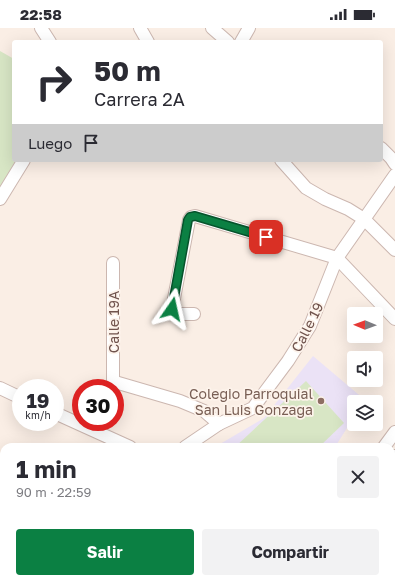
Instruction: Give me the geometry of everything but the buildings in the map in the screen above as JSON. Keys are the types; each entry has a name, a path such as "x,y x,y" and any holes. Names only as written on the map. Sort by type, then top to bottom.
{"street":[{"path":"41,28 49,40"},
{"path":"140,28 147,40"},
{"path":"212,28 226,40"},
{"path":"242,40 249,28"},
{"path":"383,150 395,164"},
{"path":"0,199 23,162"},
{"path":"283,162 306,188 325,199 348,209 364,219 395,250"},
{"name":"Calle 19","path":"191,443 219,424 253,408 288,361 310,326 337,258 395,175"},
{"path":"194,314 174,314 172,309 188,220 190,217 195,216 337,258 395,319"},
{"name":"Calle 19A","path":"113,263 113,380 115,382 204,411 219,424"},
{"path":"0,388 12,394"},
{"path":"64,417 121,443"},
{"path":"387,443 395,432"}],"shaded area":[{"name":"Colegio Parroquial San Luis Gonzaga","path":"313,356 347,385 347,387 350,387 359,395 347,395 347,428 338,443 222,443 264,418"}],"green space":[{"path":"0,51 12,58 12,162 17,162 2,188 0,187"},
{"path":"306,381 344,423 323,443 239,443"}],"place":[{"name":"Colegio Parroquial San Luis Gonzaga","path":"321,401"}],"route":[{"path":"172,309 188,220 190,217 195,216 266,237"}]}
